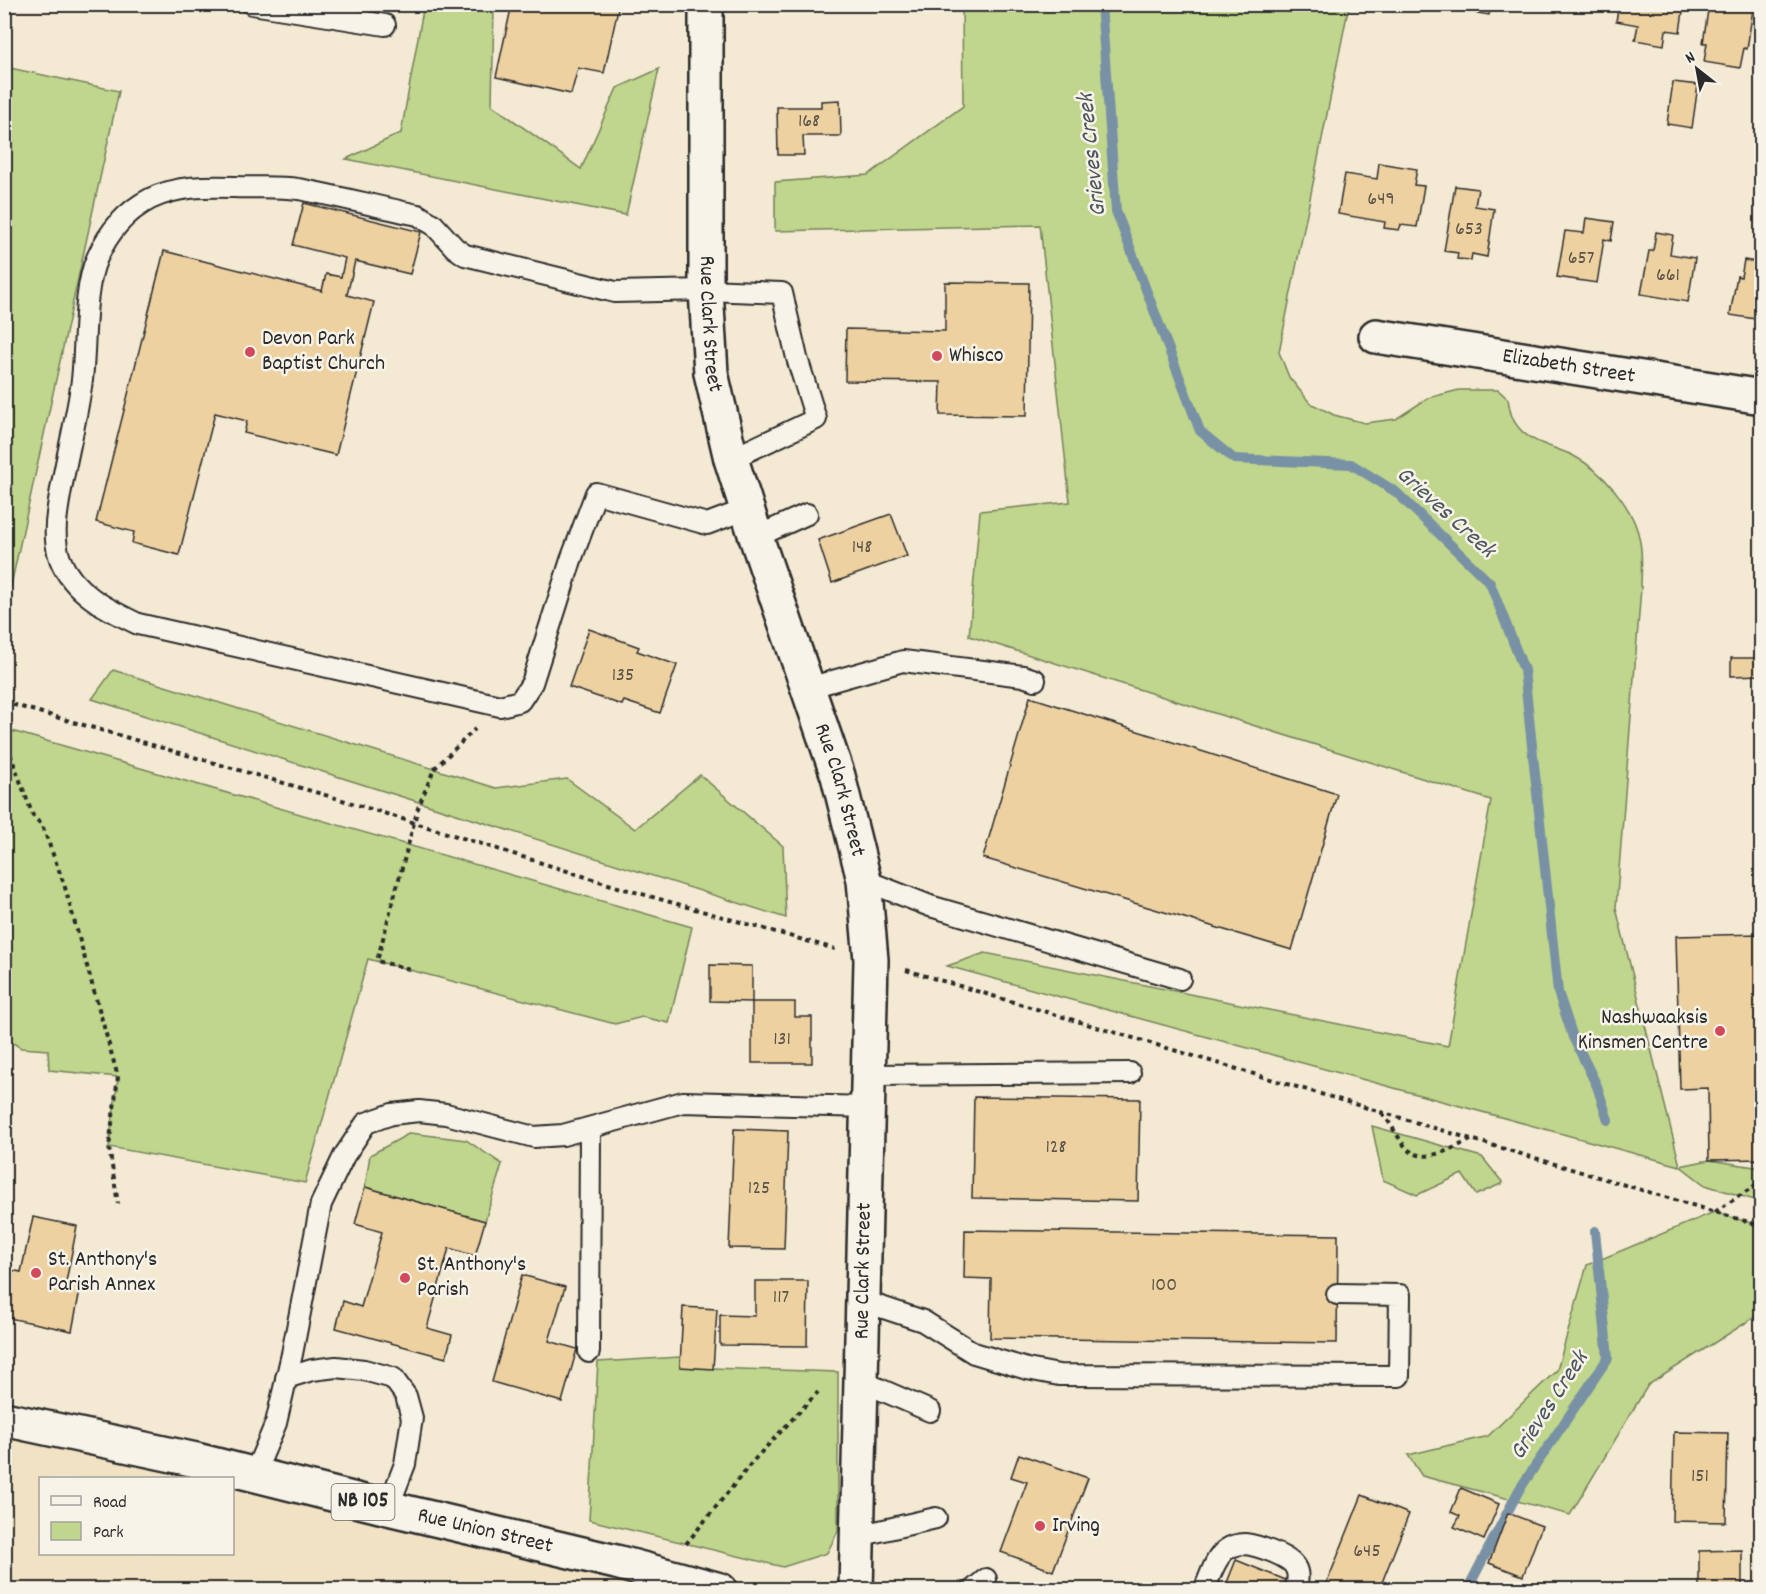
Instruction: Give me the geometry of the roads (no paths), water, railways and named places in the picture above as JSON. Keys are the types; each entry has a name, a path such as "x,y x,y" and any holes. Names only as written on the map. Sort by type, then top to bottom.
{"street":[{"name":"Rue Clark Street","path":"706,4 706,290 711,373 731,459 838,776 864,880 871,960 856,1590"},
{"name":"Elizabeth Street","path":"1376,336 1761,397"},
{"name":"Rue Union Street","path":"4,1419 196,1460 616,1562 720,1590"}],"lane":[{"path":"252,4 385,25"},
{"path":"731,459 816,419 797,358 782,293 706,290 615,292 465,255 455,248 434,225 418,216 296,189 213,186 175,190 150,199 128,213 108,235 95,261 89,289 79,402 57,514 56,536 60,558 70,577 85,594 107,609 138,624 500,706 519,702 532,683 571,560 596,493 707,524 751,523 807,514"},
{"path":"808,688 903,661 1023,676 1035,680"},
{"path":"864,880 930,906 1180,979"},
{"path":"254,1475 276,1423 321,1204 344,1156 366,1123 392,1114 419,1111 446,1114 534,1137 563,1135 683,1102 1130,1073"},
{"path":"589,1352 590,1128"},
{"path":"863,1301 923,1321 974,1353 1027,1369 1059,1375 1399,1376 1400,1295 1337,1294"},
{"path":"286,1378 312,1370 336,1367 364,1370 393,1378 406,1396 412,1418 405,1464 388,1508"},
{"path":"861,1382 930,1410"},
{"path":"858,1536 936,1518"},
{"path":"1204,1590 1218,1558 1227,1549 1247,1544 1287,1558 1295,1566 1298,1575 1295,1590"}],"waterway":[{"name":"Grieves Creek","path":"1101,4 1116,211 1200,431 1234,459 1351,464 1396,492 1490,583 1524,670 1558,992 1573,1037 1597,1086 1608,1120"},
{"name":"Grieves Creek","path":"1467,1590 1519,1490 1608,1358 1595,1231"}],"place":[{"name":"Devon Park Baptist Church","path":"250,352"},
{"name":"Whisco","path":"937,356"},
{"name":"Nashwaaksis Kinsmen Centre","path":"1720,1031"},
{"name":"St. Anthony's Parish Annex","path":"36,1273"},
{"name":"St. Anthony's Parish","path":"405,1278"},
{"name":"Irving","path":"1040,1526"}]}
